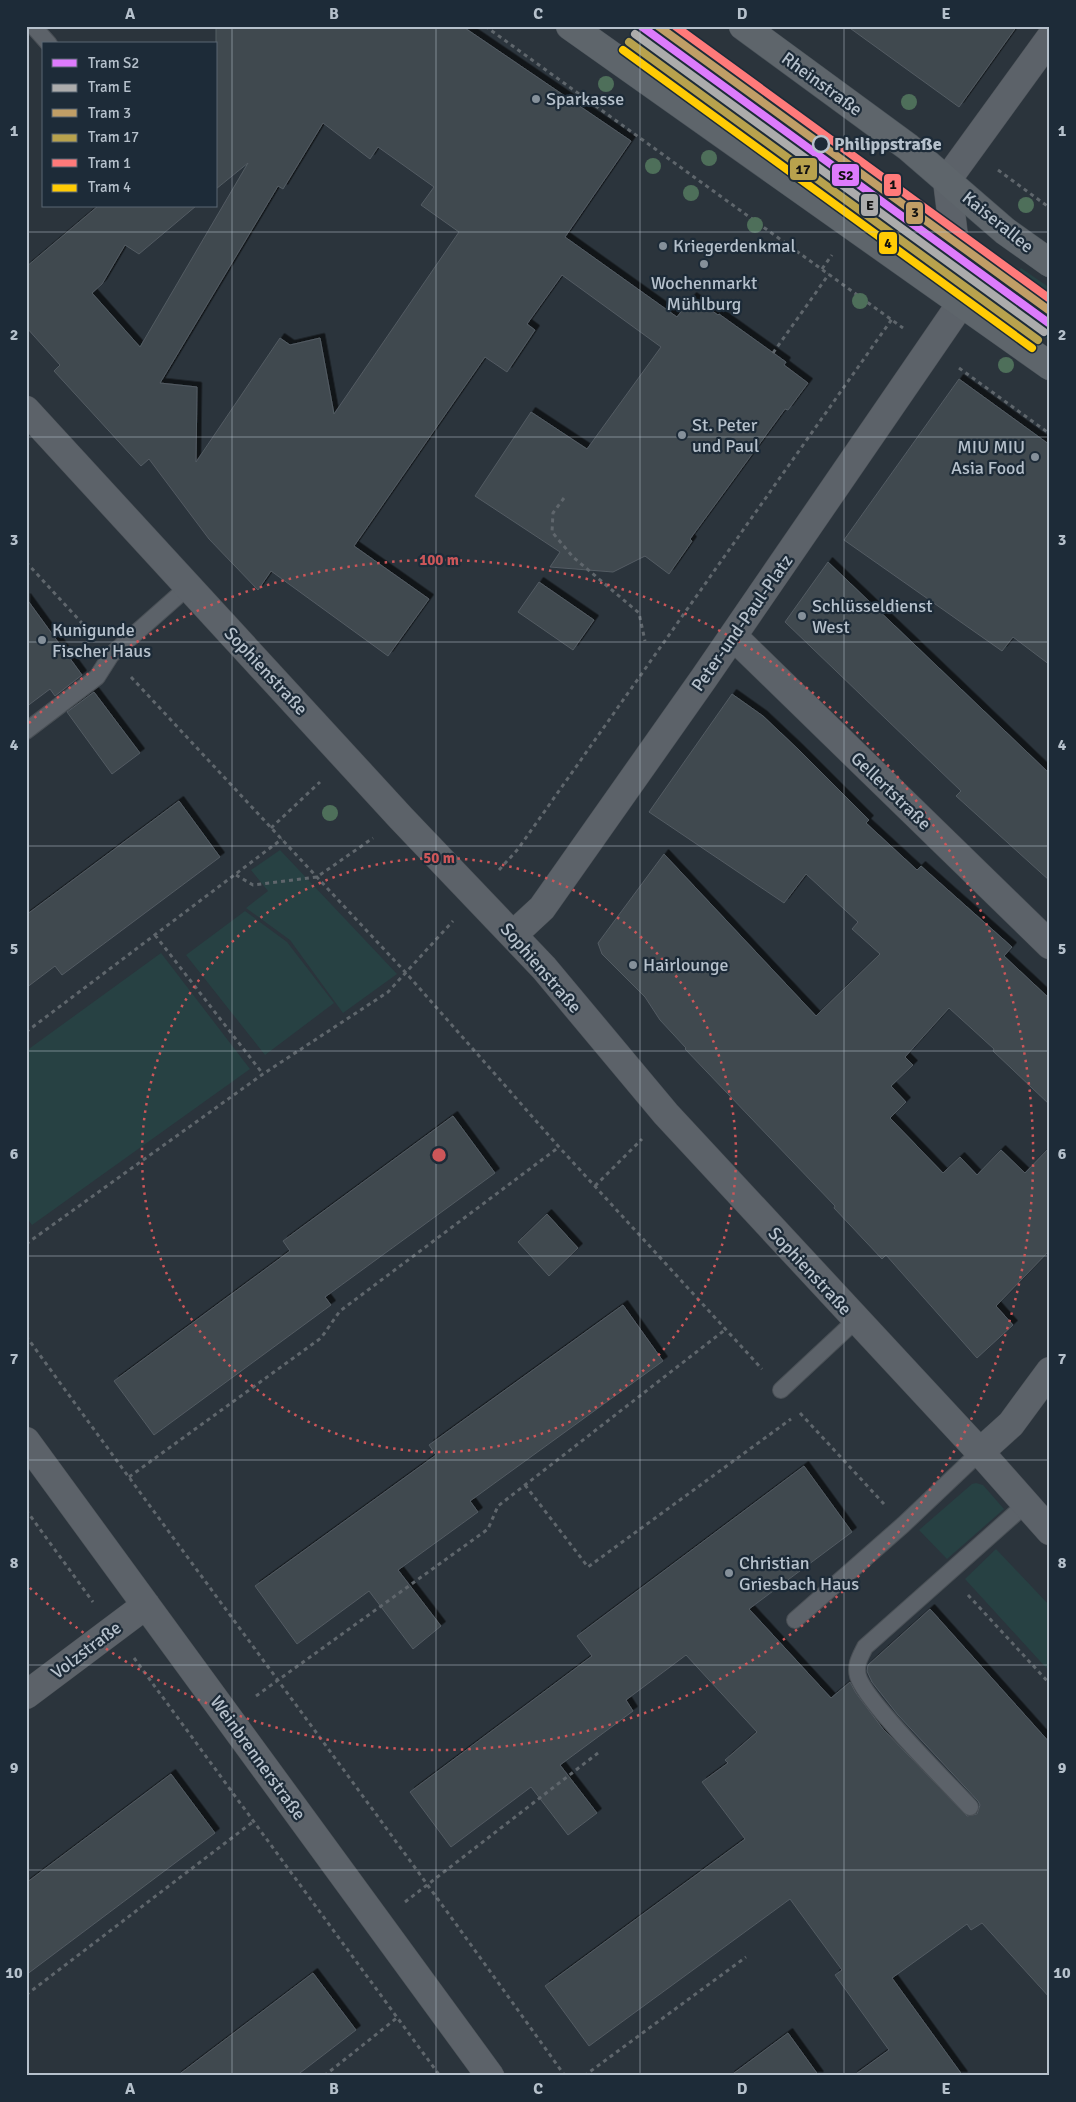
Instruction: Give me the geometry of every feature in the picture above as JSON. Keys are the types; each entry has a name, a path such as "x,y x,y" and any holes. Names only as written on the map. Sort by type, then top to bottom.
{"main road":[{"path":"570,26 1050,366"},
{"name":"Rheinstraße","path":"743,26 908,147 947,180"},
{"name":"Kaiserallee","path":"947,180 1005,230 1050,263"}],"street":[{"path":"962,302 947,180 1050,38"},
{"name":"Peter-und-Paul-Platz","path":"513,935 542,908 733,636 962,302"},
{"name":"Sophienstraße","path":"26,410 401,818 513,935 666,1114 980,1452 1050,1531"},
{"name":"Gellertstraße","path":"733,636 1050,945"},
{"path":"980,1452 1011,1424 1050,1370"},
{"name":"Weinbrennerstraße","path":"26,1441 490,2076"},
{"name":"Volzstraße","path":"26,1695 146,1605"}],"lane":[{"path":"33,26 47,42"},
{"path":"26,731 97,677 111,655 189,586"},
{"path":"781,1390 856,1320"},
{"path":"794,1620 903,1524 980,1452"},
{"path":"970,1807 873,1701 858,1677 857,1662 865,1648 947,1572 1026,1504"}],"path":[{"path":"486,26 1050,434"},
{"path":"822,269 908,147"},
{"path":"773,353 829,274"},
{"path":"26,1244 263,1074 388,992 407,974 518,850 892,320"},
{"path":"564,498 553,513 552,532 573,557 640,613 645,641"},
{"path":"26,562 407,974 559,1147 781,1390"},
{"path":"271,828 346,758"},
{"path":"236,875 254,885 317,877 401,818"},
{"path":"26,1032 282,839"},
{"path":"155,935 263,1074"},
{"path":"595,1186 666,1114"},
{"path":"129,1477 321,1338 340,1311 559,1147"},
{"path":"279,1680 488,1529 498,1506 726,1329"},
{"path":"26,1336 429,1884 564,2076"},
{"path":"525,1486 588,1567 800,1412 903,1524"},
{"path":"26,1510 440,2076"},
{"path":"947,1572 1050,1684"},
{"path":"429,1884 598,1753"},
{"path":"26,1995 254,1822"},
{"path":"584,2076 746,1957"},
{"path":"324,2076 398,2017"}],"green space":[{"path":"1021,268 1050,288 1050,341 995,302"},
{"path":"280,850 397,974 343,1013 290,940 246,908 268,891 251,870"},
{"path":"245,911 287,942 334,1003 265,1055 186,955"},
{"path":"161,953 250,1069 32,1225 26,1217 26,1051"},
{"path":"972,1484 983,1485 1004,1509 947,1559 919,1530"},
{"path":"996,1549 1050,1606 1050,1672 965,1579"}],"building":[{"path":"216,26 462,26 631,141 565,237 677,317 692,297 786,362 784,365 808,383 788,410 785,409 690,539 692,541 669,574 645,556 613,572 550,567 560,552 475,496 531,412 587,449 661,347 562,275 527,324 535,330 507,372 485,357 354,546 429,599 388,656 271,571 258,590 209,539 149,459 141,466 54,371 60,365 26,327 26,267 96,208 194,208 139,254 125,245 102,284 92,293 140,347 248,163 218,187 218,42 216,42","holes":["323,123 370,159 378,147 434,187 421,205 459,232 334,414 320,338 290,345 280,338 196,462 197,387 160,383 278,186 283,189"]},
{"path":"847,26 1017,26 959,107"},
{"path":"959,379 1050,445 1050,665 1013,637 1002,651 844,540"},
{"path":"828,562 1050,774 1050,881 956,796 961,791 785,622"},
{"path":"539,582 594,620 573,650 518,612"},
{"name":"Kunigunde Fischer Haus","path":"26,598 82,675 55,696 50,689 26,707"},
{"path":"94,692 140,753 112,774 67,712"},
{"path":"732,694 763,716 799,750 869,820 866,823 917,870 921,866 1012,947 1004,956 1050,999 1050,1105 993,1051 994,1049 949,1008 905,1057 913,1065 891,1086 906,1102 890,1118 943,1173 960,1157 977,1175 1001,1150 1025,1173 1050,1147 1050,1250 996,1306 1013,1325 977,1358 886,1255 882,1259 834,1208 835,1206 685,1049 660,1020 645,997 602,954 598,943 664,854 816,1016 880,954 852,929 858,922 806,874 784,903 649,812"},
{"path":"179,801 220,857 62,975 55,966 26,988 26,915"},
{"path":"453,1116 495,1173 325,1297 331,1305 154,1435 114,1381 290,1251 283,1241"},
{"path":"547,1214 578,1248 549,1276 518,1242"},
{"path":"623,1305 663,1361 470,1501 478,1512 398,1570 441,1626 413,1649 369,1591 297,1644 255,1586 436,1455 429,1445"},
{"path":"804,1466 852,1532 749,1609 831,1698 850,1682 883,1729 967,1816 977,1814 980,1805 978,1801 898,1715 872,1682 867,1671 868,1665 930,1609 1050,1743 1050,1998 982,1923 971,1930 967,1924 892,1978 963,2076 853,2076 889,2050 835,1975 842,1970 790,1899 589,2046 545,1986 745,1839 702,1782 728,1763 725,1760 757,1732 686,1655 626,1700 633,1711 560,1765 597,1813 568,1835 531,1787 451,1847 410,1792 592,1656 577,1636"},
{"path":"171,1774 215,1833 26,1975 26,1883"},
{"path":"313,1973 356,2030 296,2076 177,2076"},
{"path":"788,2033 819,2076 730,2076"}],"tram line":[{"name":"S2","path":"641,26 1050,324"},
{"name":"3","path":"658,26 1050,311"},
{"name":"1","path":"675,26 1050,299"},
{"name":"E","path":"635,34 1044,332"},
{"name":"17","path":"629,42 1038,340"},
{"name":"4","path":"623,50 1032,348"}],"place":[{"name":"Sparkasse","path":"536,99"},
{"name":"Philippstraße","path":"821,144"},
{"name":"Kriegerdenkmal","path":"663,246"},
{"name":"Wochenmarkt Mühlburg","path":"704,264"},
{"name":"St. Peter und Paul","path":"682,435"},
{"name":"MIU MIU Asia Food","path":"1035,457"},
{"name":"Schlüsseldienst West","path":"802,616"},
{"name":"Kunigunde Fischer Haus","path":"42,640"},
{"name":"Hairlounge","path":"633,965"},
{"name":"Christian Griesbach Haus","path":"729,1573"}]}
